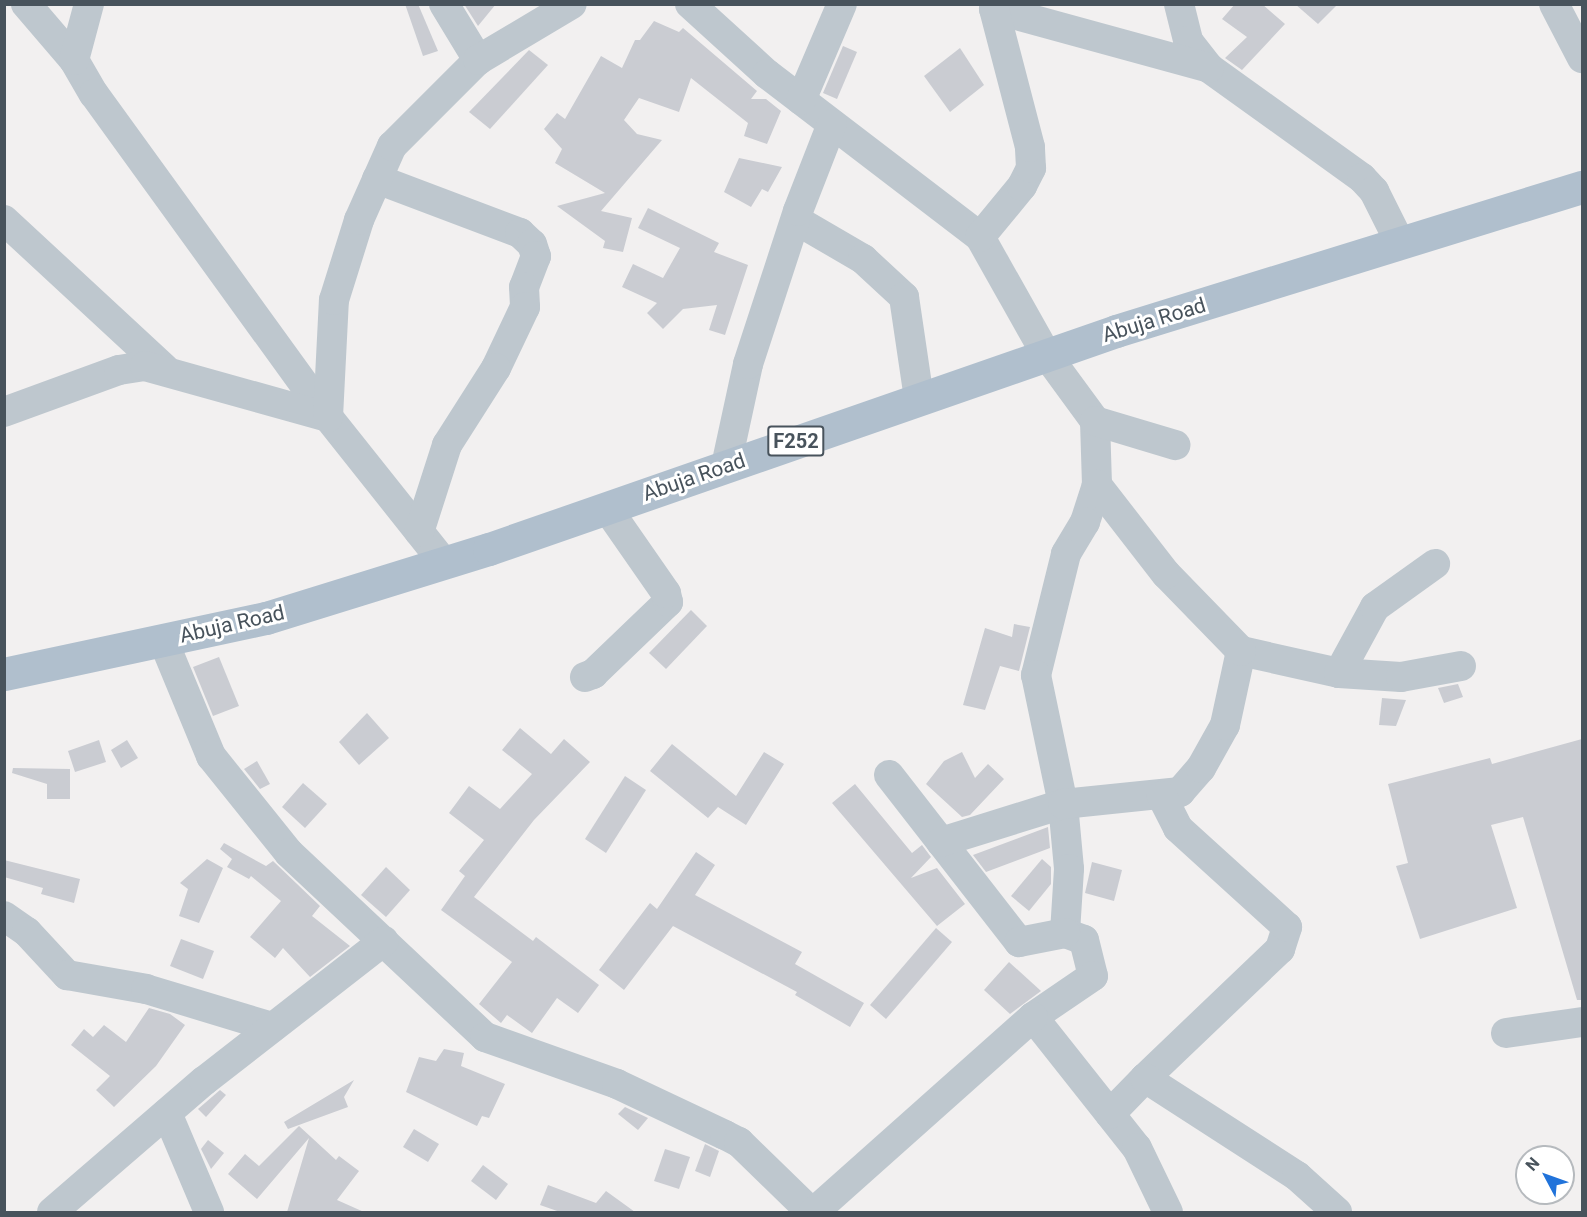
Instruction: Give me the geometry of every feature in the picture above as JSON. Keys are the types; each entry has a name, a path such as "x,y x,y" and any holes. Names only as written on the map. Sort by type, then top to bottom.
{"main road":[{"name":"Abuja Road","path":"4,674 266,618 444,563 607,508 1046,354 1582,187"}],"street":[{"path":"26,4 75,60 101,104 328,417 444,563"},
{"path":"75,60 89,4"},
{"path":"444,4 478,60"},
{"path":"328,417 334,300 359,220 392,146 478,60 572,4"},
{"path":"690,4 801,100 980,237 1046,354 1095,421 1098,485 1085,522 1066,554 1036,675 1063,804 1069,870 1065,933"},
{"path":"801,100 842,4"},
{"path":"1179,4 1188,41 1209,68 1362,178 1374,191 1400,243"},
{"path":"1554,4 1582,58"},
{"path":"994,6 1209,68"},
{"path":"980,237 1022,186 1031,168 1030,147 994,6"},
{"path":"726,466 748,364 796,220 832,124"},
{"path":"378,179 520,233 531,244 536,256 524,287 525,307 496,368 447,445 419,532"},
{"path":"4,220 165,369"},
{"path":"796,220 862,259 904,297 919,398"},
{"path":"4,412 119,369 145,366 165,369 328,417"},
{"path":"1095,421 1175,445"},
{"path":"1098,485 1166,574 1241,651 1339,674 1401,677 1461,666"},
{"path":"585,677 593,674 668,602 666,593 607,508"},
{"path":"1339,674 1375,608 1435,564"},
{"path":"163,640 211,756 289,853 485,1037 616,1084 725,1134 739,1142 813,1212 1033,1017 1093,976 1084,940 1065,933 1019,942 889,775"},
{"path":"941,842 1063,804 1162,796 1180,792 1201,768 1226,725 1241,651"},
{"path":"1110,1114 1280,949 1287,927 1178,828 1162,796"},
{"path":"4,916 27,932 67,975 146,989 272,1027"},
{"path":"52,1212 272,1027 384,941"},
{"path":"1033,1017 1137,1148 1168,1212"},
{"path":"1506,1033 1582,1022"},
{"path":"1145,1078 1297,1176 1337,1212"},
{"path":"167,1113 209,1212"}],"building":[{"path":"405,4 418,4 438,51 423,56"},
{"path":"464,4 496,4 478,26"},
{"path":"1235,4 1262,4 1285,24 1242,70 1225,58 1247,37 1222,19"},
{"path":"1295,4 1338,4 1318,24"},
{"path":"654,21 679,32 683,28 757,91 751,99 766,99 781,111 767,144 744,136 748,123 691,78 679,112 639,98 624,120 637,134 662,140 601,211 632,218 623,252 603,248 605,241 557,206 605,193 555,163 562,149 544,129 557,113 565,119 601,56 622,68 635,40 640,40"},
{"path":"843,46 857,52 837,99 823,93"},
{"path":"960,48 984,85 950,112 924,76"},
{"path":"529,50 548,65 490,129 469,112"},
{"path":"739,158 782,167 768,192 762,189 751,207 724,192"},
{"path":"648,208 719,243 714,252 748,265 725,335 709,330 717,305 683,309 663,329 647,313 657,303 622,287 633,264 663,278 680,248 638,228"},
{"path":"691,610 707,626 666,669 649,653"},
{"path":"1014,624 1030,627 1019,671 1000,666 985,710 963,705 985,628 1012,637"},
{"path":"219,657 239,706 213,716 193,667"},
{"path":"1458,684 1463,697 1444,703 1438,688"},
{"path":"1382,698 1406,700 1396,726 1379,725"},
{"path":"367,713 389,738 359,765 339,742"},
{"path":"520,728 551,754 564,739 590,762 534,820 474,897 533,941 536,937 599,985 578,1013 557,998 532,1033 507,1015 501,1023 479,1004 512,962 441,910 465,876 459,871 484,840 449,813 469,786 500,809 532,774 502,750"},
{"path":"1582,739 1582,1000 1577,1000 1523,817 1491,825 1517,908 1420,939 1396,866 1408,863 1388,784 1490,758 1492,764"},
{"path":"99,740 106,762 75,772 68,751"},
{"path":"127,740 138,758 121,768 111,750"},
{"path":"672,744 736,796 764,752 784,764 746,825 718,807 708,818 650,771"},
{"path":"962,752 975,778 988,764 1004,779 970,815 962,817 926,784 944,761"},
{"path":"257,761 270,784 260,789 244,769"},
{"path":"13,768 70,769 70,799 47,799 47,784 12,773"},
{"path":"625,776 646,790 606,853 585,839"},
{"path":"303,783 327,804 305,828 282,807"},
{"path":"855,784 912,853 922,845 931,857 911,878 937,868 965,904 937,926 832,803"},
{"path":"1048,827 1050,848 986,872 973,855"},
{"path":"224,843 266,866 273,861 320,906 312,916 350,946 310,977 283,948 275,958 250,937 281,901 251,876 249,879 227,867 232,859 220,849"},
{"path":"696,852 715,865 695,895 802,952 795,964 864,1003 850,1027 795,995 797,992 673,926 624,990 599,970 650,903 657,909"},
{"path":"207,859 223,868 199,923 179,916 188,889 180,883"},
{"path":"1042,859 1051,867 1051,884 1029,911 1011,896"},
{"path":"4,860 80,879 74,903 41,894 43,888 4,877"},
{"path":"1092,862 1122,870 1114,901 1085,893"},
{"path":"386,867 410,890 386,917 361,895"},
{"path":"936,928 952,942 886,1019 870,1005"},
{"path":"181,939 214,951 203,979 170,966"},
{"path":"1009,962 1041,991 1010,1014 984,990"},
{"path":"149,1008 170,1014 185,1025 156,1066 114,1107 96,1090 110,1076 71,1045 84,1029 93,1037 104,1025 126,1042"},
{"path":"444,1049 464,1053 461,1066 505,1084 489,1118 482,1116 477,1126 406,1092 419,1057 436,1061"},
{"path":"354,1080 344,1097 348,1107 288,1129 284,1122"},
{"path":"220,1090 226,1095 206,1117 198,1109"},
{"path":"625,1107 648,1118 638,1130 618,1114"},
{"path":"299,1126 336,1160 339,1156 359,1171 337,1200 364,1212 287,1212 309,1138 257,1199 228,1174 245,1154 259,1166"},
{"path":"414,1129 439,1144 428,1162 403,1147"},
{"path":"208,1140 224,1153 211,1169 201,1149"},
{"path":"705,1144 719,1151 710,1177 695,1171"},
{"path":"665,1149 690,1157 679,1189 654,1181"},
{"path":"483,1165 508,1184 496,1200 471,1181"},
{"path":"548,1185 596,1203 606,1191 635,1212 560,1212 540,1205"}]}
